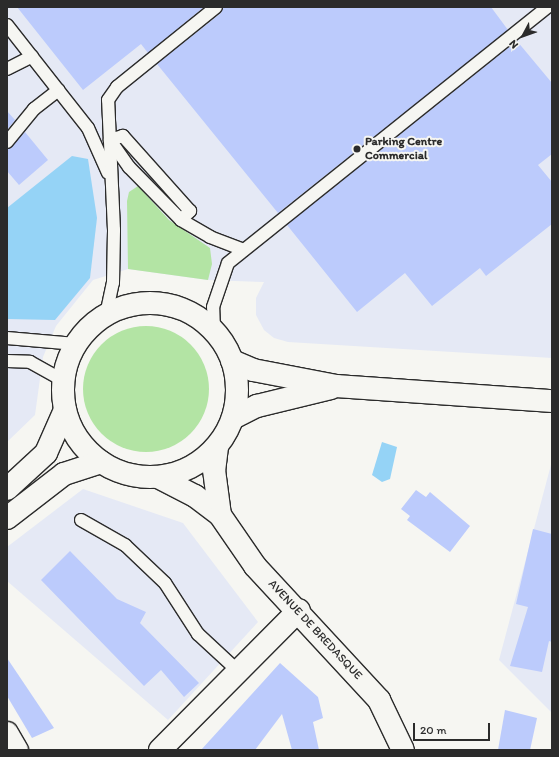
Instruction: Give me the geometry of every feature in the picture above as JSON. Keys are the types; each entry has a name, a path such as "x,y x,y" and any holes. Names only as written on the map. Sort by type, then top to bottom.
{"street":[{"path":"151,303 167,305 196,316 214,331 232,361 237,390 233,418 217,447 187,469 158,477 138,476 101,462 81,443 65,410 64,381 76,344 90,328 106,315 128,306 151,303"},
{"path":"232,361 254,370 336,386 552,401"},
{"path":"233,418 257,406 336,386"},
{"path":"7,489 46,452 65,410"},
{"name":"AVENUE DE BREDASQUE","path":"217,447 214,470 220,515"},
{"path":"7,518 64,474 101,462"},
{"name":"AVENUE DE BREDASQUE","path":"158,477 194,496 220,515 255,566 299,610 379,700 403,750"},
{"path":"160,750 299,610"},
{"path":"7,733 17,750"}],"lane":[{"path":"106,315 113,283 114,230 110,178 108,100 117,87 216,7"},
{"path":"214,331 213,307 228,263 537,11 548,7"},
{"path":"7,24 88,128 110,178"},
{"path":"7,69 32,56"},
{"path":"7,142 34,109 58,90"},
{"path":"110,140 123,136 190,212 181,220"},
{"path":"110,140 129,167 181,220 210,237 244,250"},
{"path":"7,338 76,344"},
{"path":"7,362 30,362 64,381"},
{"path":"81,520 125,545 165,583 198,634 238,671"}],"shaded area":[{"name":"Parking Centre Commercial","path":"7,7 552,7 552,358 288,342 274,338 264,330 256,315 256,298 264,282 208,280 128,269 93,280 56,326 43,357 35,415 7,442"},
{"path":"552,461 552,713 499,660"},
{"path":"83,489 183,523 258,622 168,720 7,581 7,547"}],"green space":[{"path":"138,186 169,220 210,248 212,264 208,280 128,269 127,201 129,192"},
{"path":"152,326 176,333 191,344 202,359 208,377 208,401 202,419 191,434 176,445 158,451 140,452 116,445 101,434 90,419 84,401 83,383 90,359 101,344 116,333 134,327"}],"water":[{"path":"72,156 88,159 97,218 90,278 55,320 7,319 7,208"},
{"path":"382,442 397,447 390,479 382,482 372,475"}],"building":[{"path":"17,7 204,7 148,53 141,44 83,90"},
{"path":"223,7 491,7 508,30 278,213 157,64 221,13"},
{"path":"517,41 552,83 552,154 538,165 552,182 552,224 486,276 480,268 432,306 405,273 357,312 287,225"},
{"path":"7,111 15,120 7,130"},
{"path":"25,132 48,160 19,185 7,171 7,149"},
{"path":"416,490 426,497 430,492 470,526 450,552 407,520 410,516 401,509"},
{"path":"533,529 552,534 552,642 549,641 542,672 510,666 528,607 516,604"},
{"path":"70,551 117,599 146,612 140,623 199,683 184,697 161,670 144,686 41,580"},
{"path":"7,658 54,728 32,738 7,696"},
{"path":"280,663 318,697 323,718 313,722 319,750 292,750 282,714 255,750 201,750"},
{"path":"505,710 537,718 530,750 498,750"}],"place":[{"name":"Parking Centre Commercial","path":"357,149"}]}
